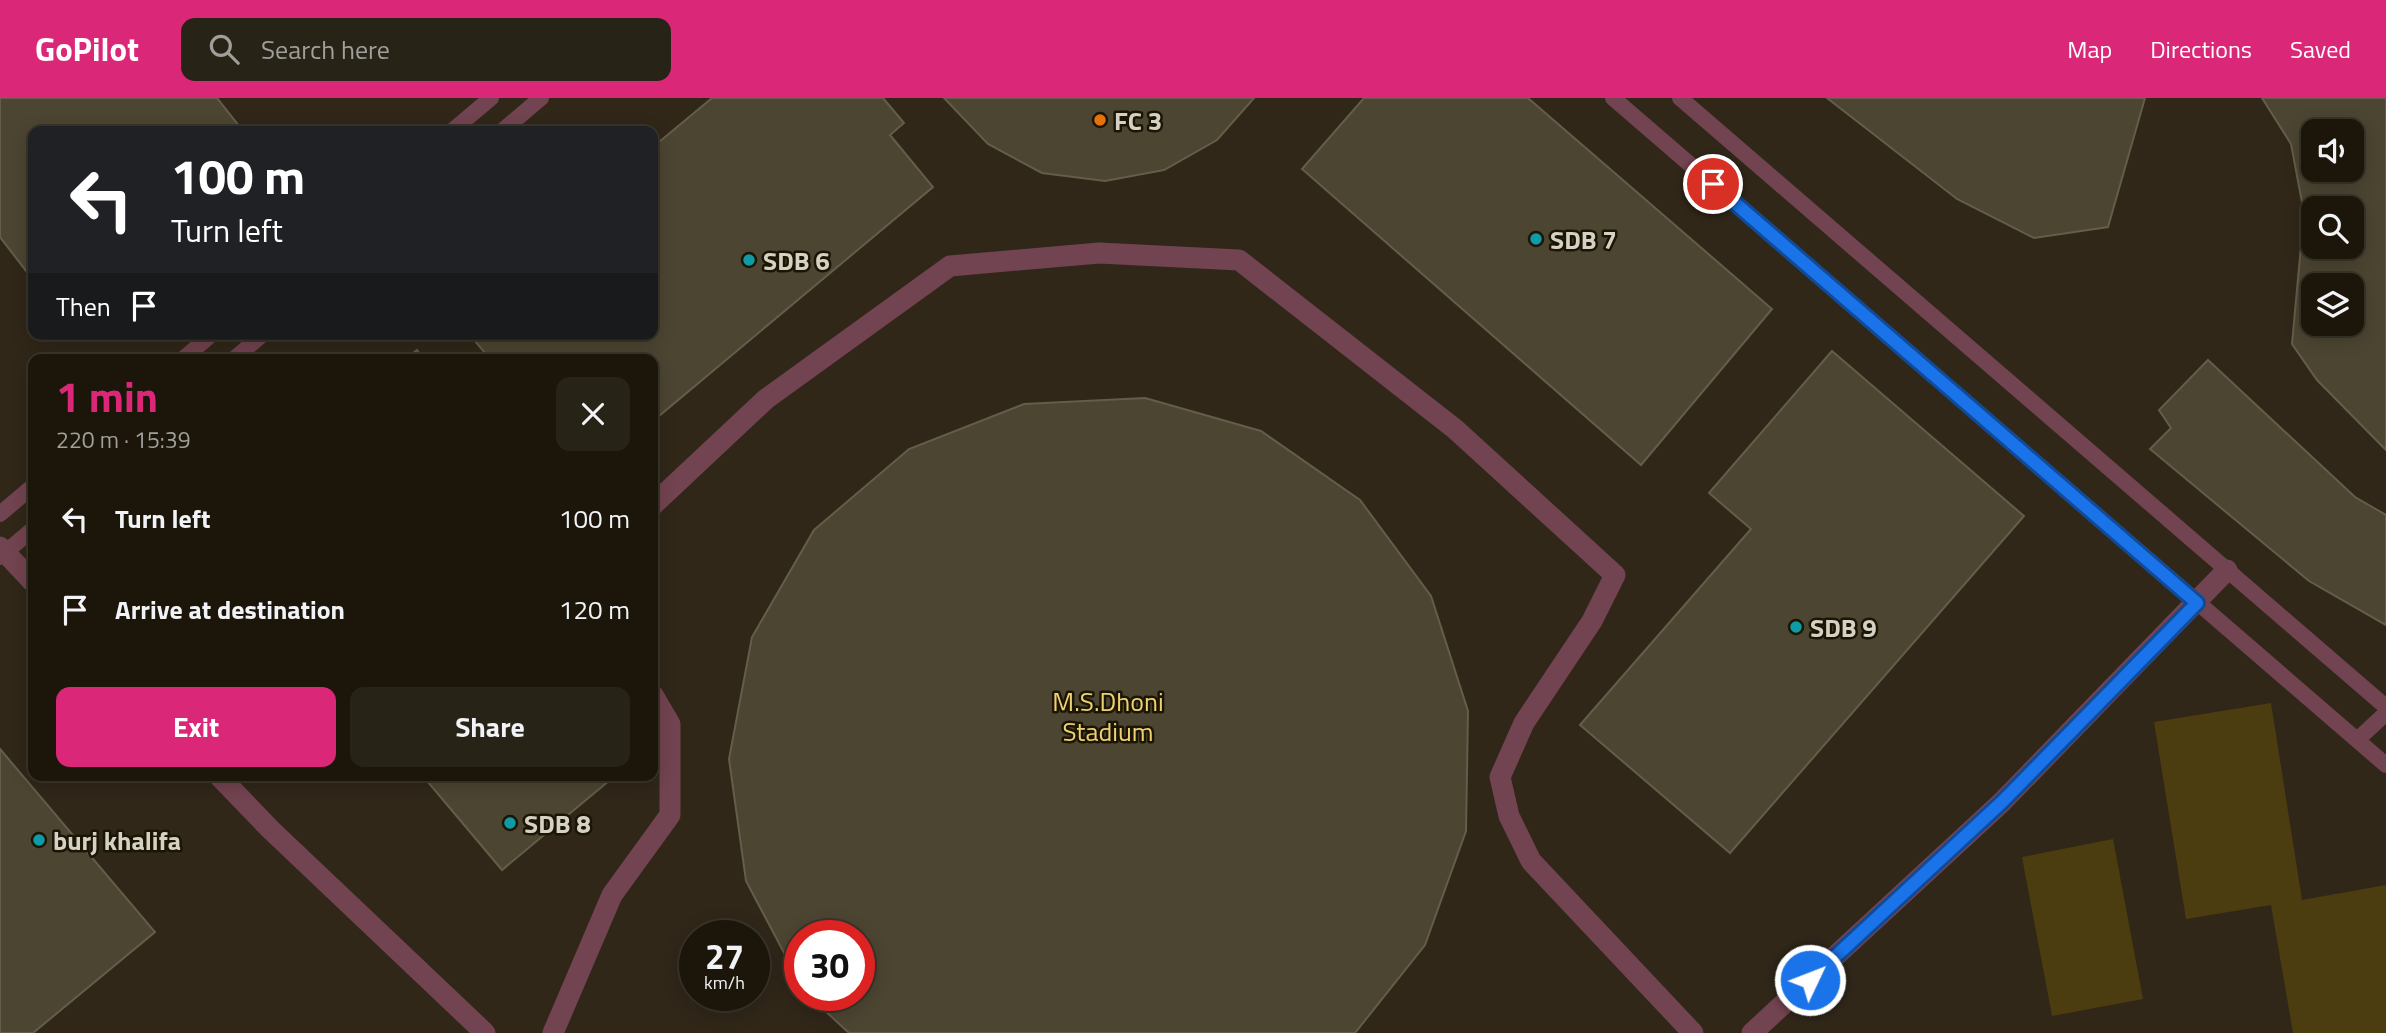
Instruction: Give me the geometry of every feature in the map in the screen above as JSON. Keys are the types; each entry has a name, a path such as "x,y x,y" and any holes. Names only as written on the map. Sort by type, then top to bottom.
{"street":[{"path":"658,500 766,399 950,266 1099,253 1239,260 1455,429 1615,575 1592,621 1524,723 1500,777 1509,816 1531,861 1693,1033"},
{"path":"2,553 28,577"},
{"path":"1752,1033 2002,802 2227,570"},
{"path":"553,1033 612,895 670,815 670,724 658,704"},
{"path":"224,781 270,829 485,1033"}],"lane":[{"path":"458,126 491,98"},
{"path":"508,126 541,98"},
{"path":"1614,98 2386,765"},
{"path":"1681,98 2386,707"},
{"path":"190,354 205,340"},
{"path":"240,354 256,340"},
{"path":"0,514 28,490"},
{"path":"2,553 28,533"},
{"path":"2357,740 2386,713"}],"shaded area":[{"path":"0,98 2386,98 2386,1033 0,1033"},
{"path":"2271,703 2302,900 2386,885 2386,1033 2293,1033 2271,905 2186,919 2154,722"},
{"path":"2113,839 2143,999 2052,1016 2022,857"}],"building":[{"path":"0,98 217,98 239,126 28,126 28,273 0,237"},
{"name":"SDB 6","path":"712,98 883,98 904,123 890,135 933,187 658,417 658,354 486,354 474,340 658,340 658,143"},
{"name":"FC 3","path":"944,98 1254,98 1217,140 1164,170 1105,181 1042,173 988,144"},
{"name":"SDB 7","path":"1364,98 1528,98 1772,309 1641,465 1302,169"},
{"path":"1827,98 2145,98 2108,227 2034,238 1957,199"},
{"path":"2262,98 2386,98 2386,450 2317,380 2292,344 2301,246 2301,259 2364,259 2364,196 2301,197 2291,144"},
{"name":"SDB 9","path":"1832,351 2024,516 1730,853 1580,725 1751,529 1709,493"},
{"path":"2208,360 2355,497 2386,515 2386,625 2309,581 2150,449 2171,428 2159,410"},
{"name":"M.S.Dhoni Stadium","path":"1145,398 1261,431 1360,500 1431,596 1468,711 1466,831 1425,945 1355,1033 849,1033 825,1011 875,1011 875,920 784,920 784,953 770,926 770,920 767,920 746,881 729,759 752,637 814,530 909,449 1024,404"},
{"name":"burj khalifa","path":"0,749 155,932 33,1033 0,1033"},
{"name":"SDB 8","path":"427,781 609,781 502,870"}],"place":[{"name":"FC 3","path":"1100,120"},
{"name":"SDB 7","path":"1536,239"},
{"name":"SDB 6","path":"749,260"},
{"name":"SDB 9","path":"1796,627"},
{"name":"SDB 8","path":"510,823"},
{"name":"burj khalifa","path":"39,840"}],"route":[{"path":"1713,184 2197,603 2002,802 1810,980"}]}
